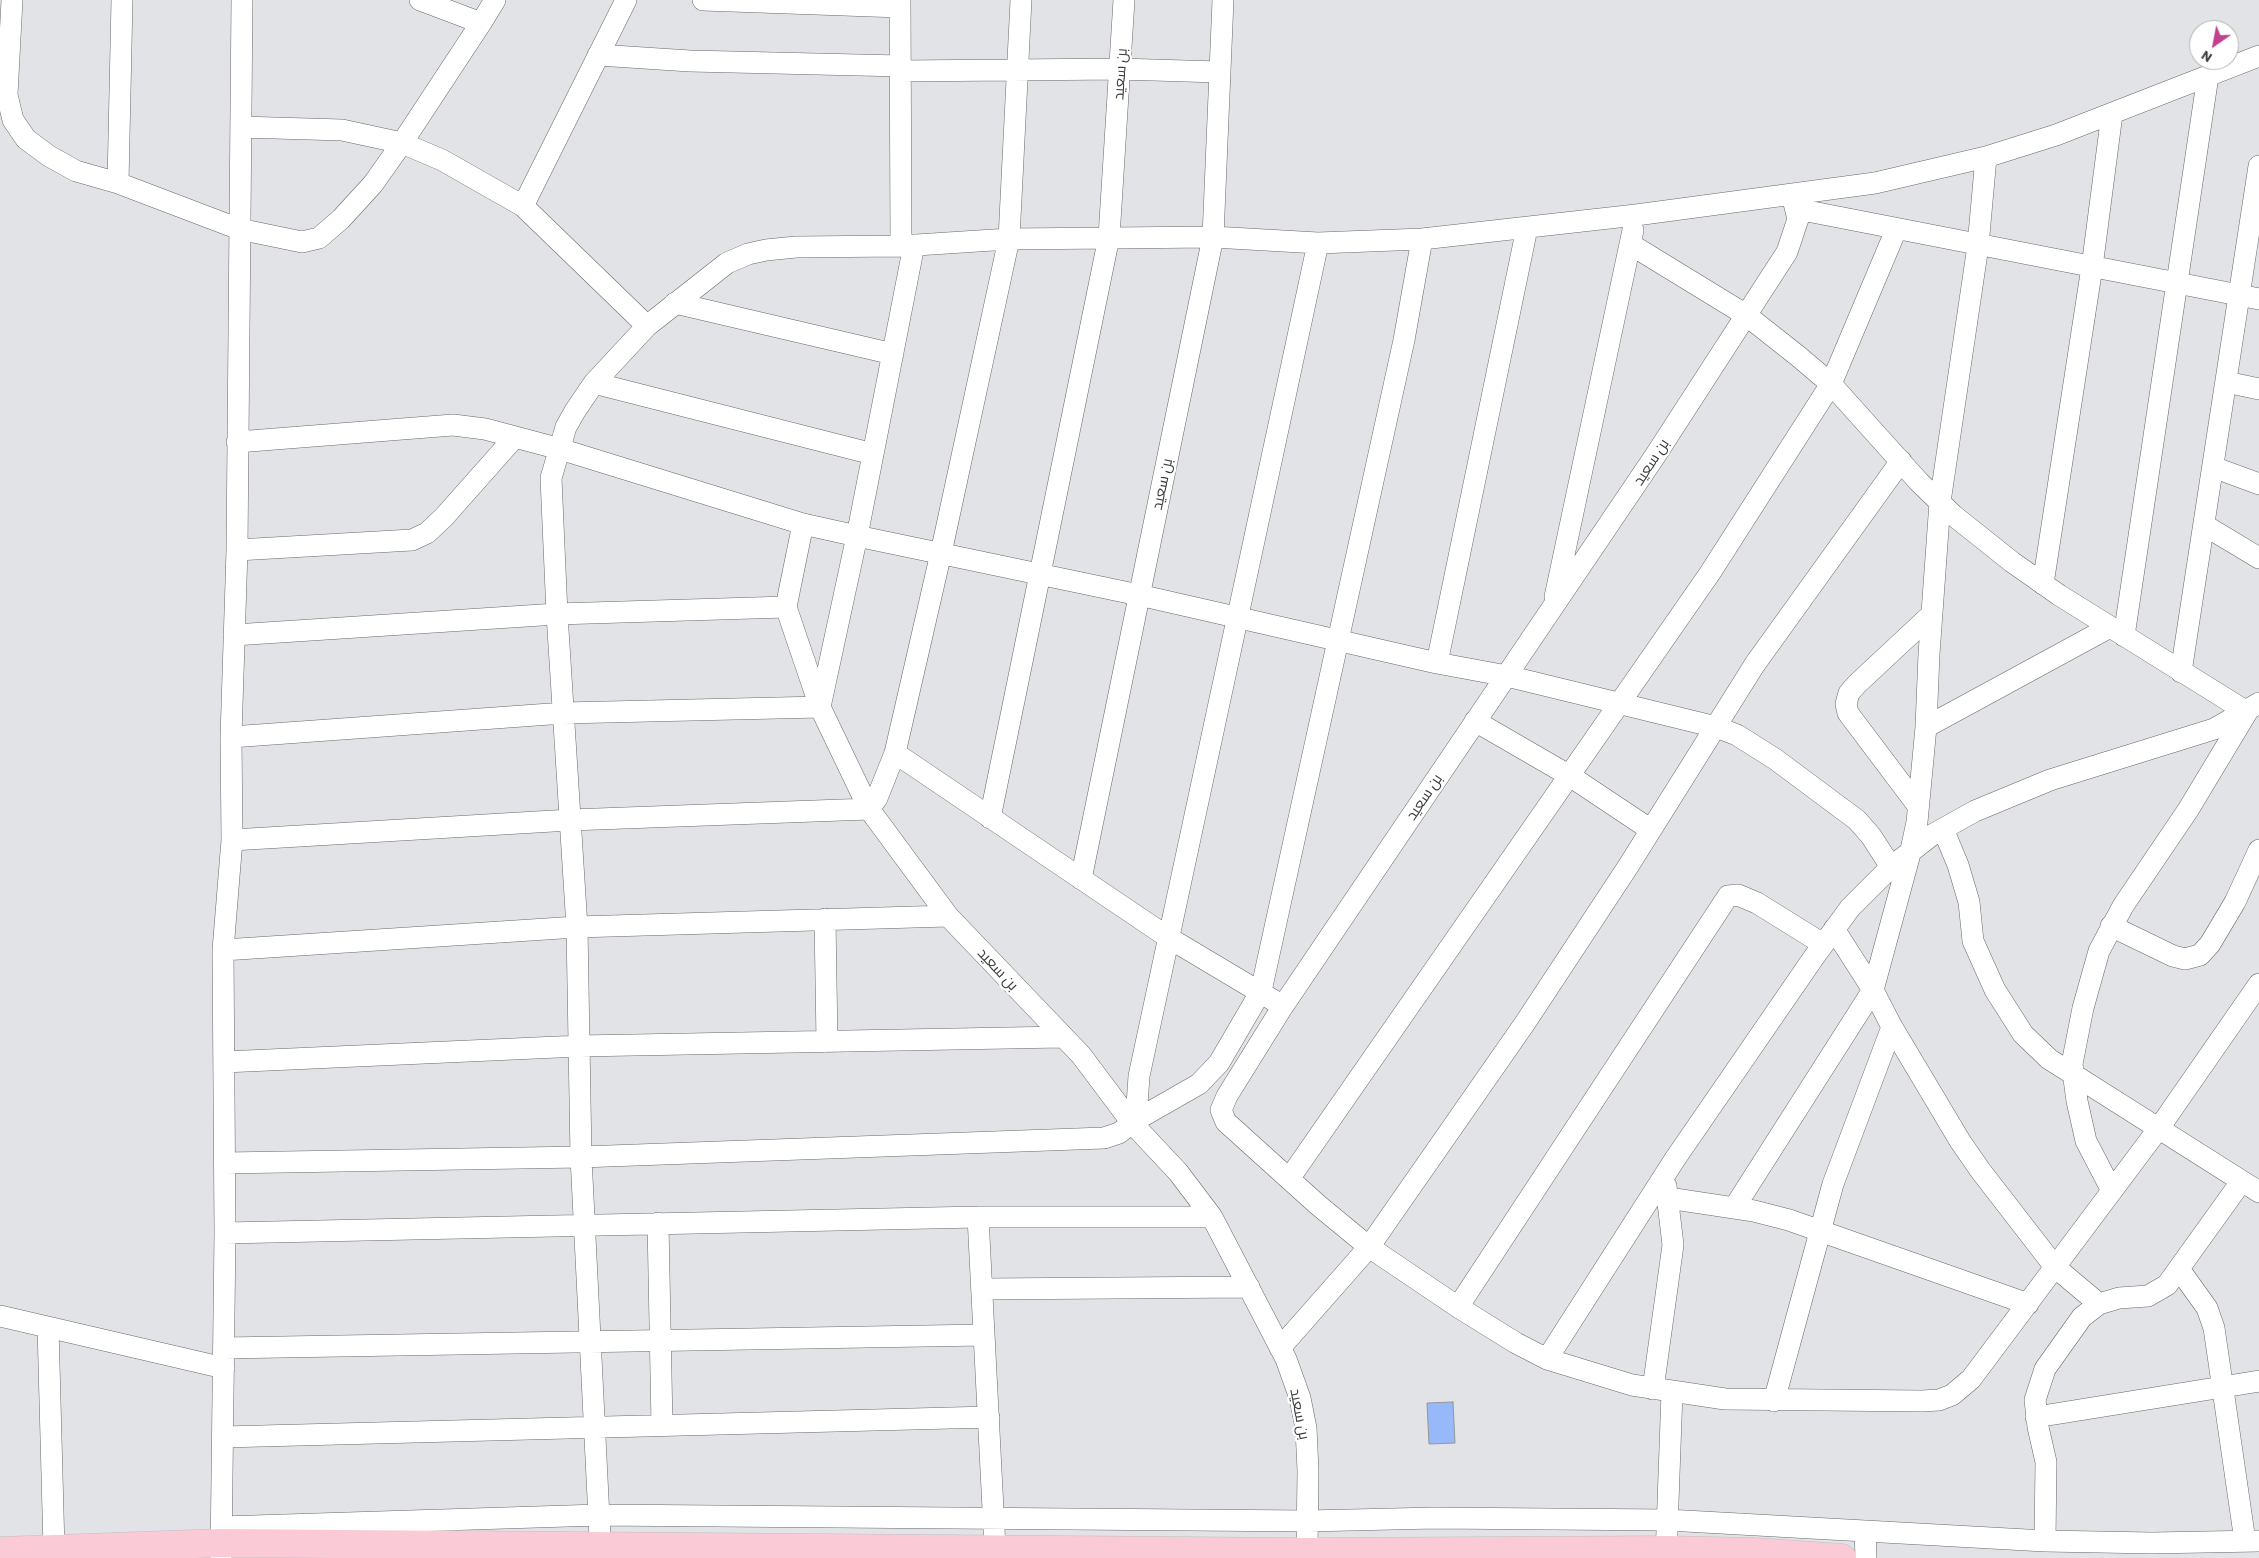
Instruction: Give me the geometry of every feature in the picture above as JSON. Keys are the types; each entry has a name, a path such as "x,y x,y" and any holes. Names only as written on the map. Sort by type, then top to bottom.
{"main road":[{"path":"0,1551 221,1543 600,1553 797,1546 1307,1552 1666,1554 1756,1552 1842,1558"}],"street":[{"path":"12,0 7,95 13,120 26,139 49,156 76,171 118,182 240,229 302,242 319,238 341,219 373,184 402,143 495,0"},
{"path":"118,182 122,0"},
{"path":"242,0 236,550 231,737 232,840 223,950 225,1233 221,1543 599,1515 1308,1521 1435,1518 1667,1520 2045,1541 2252,1541 2222,1387 2214,1328 2207,1308 2179,1269"},
{"path":"420,0 481,23"},
{"path":"523,206 626,0"},
{"path":"231,737 564,713 820,707 857,536 893,354 908,245 900,3 703,0"},
{"path":"232,840 570,820 869,809 876,798 895,754 1009,239 1021,0"},
{"name":"بن سعيد","path":"990,818 1109,237 1124,0"},
{"name":"بن سعيد","path":"1081,879 1213,237 1223,0"},
{"path":"598,55 700,61 901,68 1120,69 1220,72"},
{"path":"600,1553 582,1157 577,927 557,614 551,478 566,427 575,411 594,383 647,326 727,263 748,254 796,247 908,245 1009,239 1109,237 1213,237 1318,243 1422,239 1636,215 1795,202 1986,157 2056,135 2259,56"},
{"path":"2117,631 2178,284 2208,76"},
{"path":"2043,584 2092,267 2112,114"},
{"path":"241,127 342,130 402,143 442,160 523,206 647,326"},
{"path":"1734,1208 1874,990 1911,850 1918,806 1926,727 1940,502 1978,246 1986,157"},
{"path":"2181,672 2226,382 2249,297 2259,166"},
{"path":"1795,202 1896,230 2249,297"},
{"name":"بن سعيد","path":"1289,1179 1226,1122 1221,1110 1227,1096 1283,1006 1655,456 1746,315 1790,244 1797,227 1795,202"},
{"path":"1553,606 1636,215"},
{"path":"1437,663 1527,228"},
{"path":"1896,230 1831,384 1710,573 1289,1179 1369,1247 1458,1307 1516,1343 1547,1359 1576,1369 1662,1390 1725,1399 1774,1401 1939,1400 1952,1395 1971,1379 2159,1128 2259,985"},
{"path":"225,1163 582,1157 1104,1138 1119,1133 1134,1121 1199,1084 1219,1063 1261,992 1404,340 1422,239"},
{"path":"1134,1121 1139,1076 1318,243"},
{"path":"1630,244 1746,315 1831,384 1901,462 1953,515 2043,584 2181,672 2253,708"},
{"path":"675,304 893,354"},
{"path":"2226,382 2259,389"},
{"path":"594,383 873,454"},
{"path":"237,442 454,425 484,429 560,449 802,524 1139,595 1437,663 1507,676 1716,727 1736,735 1775,759 1857,820 1871,836 1891,867"},
{"path":"236,550 412,540 427,533 444,517 514,438"},
{"path":"1280,1348 1369,1247 1525,1022 1651,830 1755,664 1901,462"},
{"path":"2213,467 2259,484"},
{"path":"234,635 557,614 786,607 802,524"},
{"path":"2204,525 2259,558"},
{"name":"بن سعيد","path":"786,607 820,707 869,809 948,916 1099,1076 1212,1216 1280,1348 1300,1398 1306,1428 1307,1552"},
{"path":"1918,806 1848,713 1846,704 1849,693 1856,684 1932,614"},
{"path":"1926,727 2117,631"},
{"path":"1547,1359 1664,1176 1829,936 1850,908 1891,867 1911,850 1975,811 2050,780 2214,729 2253,708"},
{"path":"2112,1191 2086,1141 2073,1075 2075,1044 2099,950 2111,926 2253,708"},
{"path":"1475,721 1570,776 1651,830"},
{"path":"895,754 1169,938 1283,1006"},
{"path":"1943,829 1958,865 1969,902 1973,941 1995,990 2023,1034 2049,1059 2250,1187 2167,1284 2148,1296 2119,1298 2099,1304 2082,1317 2045,1369 2035,1400 2036,1417 2046,1462 2045,1541"},
{"path":"2111,926 2173,956 2185,959 2200,955 2210,944 2234,902 2259,850"},
{"path":"1458,1307 1728,896 1738,895 1829,936 1874,990 1892,1027 1960,1141 2055,1267 2099,1304"},
{"path":"223,950 577,927 948,916"},
{"path":"825,919 827,1042"},
{"path":"1774,1401 1833,1184 1892,1027"},
{"path":"224,1062 580,1046 1062,1037"},
{"path":"1664,1176 1673,1245 1662,1390 1667,1520 1666,1554"},
{"path":"1668,1198 1734,1208 1820,1230 2028,1304"},
{"path":"225,1233 978,1217 1212,1216"},
{"path":"978,1217 995,1548"},
{"path":"658,1223 662,1425"},
{"path":"983,1289 1249,1287"},
{"path":"0,1316 48,1327 224,1358 591,1343 984,1335"},
{"path":"48,1327 54,1549"},
{"path":"2036,1417 2259,1381"},
{"path":"223,1437 593,1426 989,1418"},
{"path":"1865,1530 1866,1558"}],"building":[{"path":"1453,1402 1455,1443 1429,1444 1427,1403"}]}
